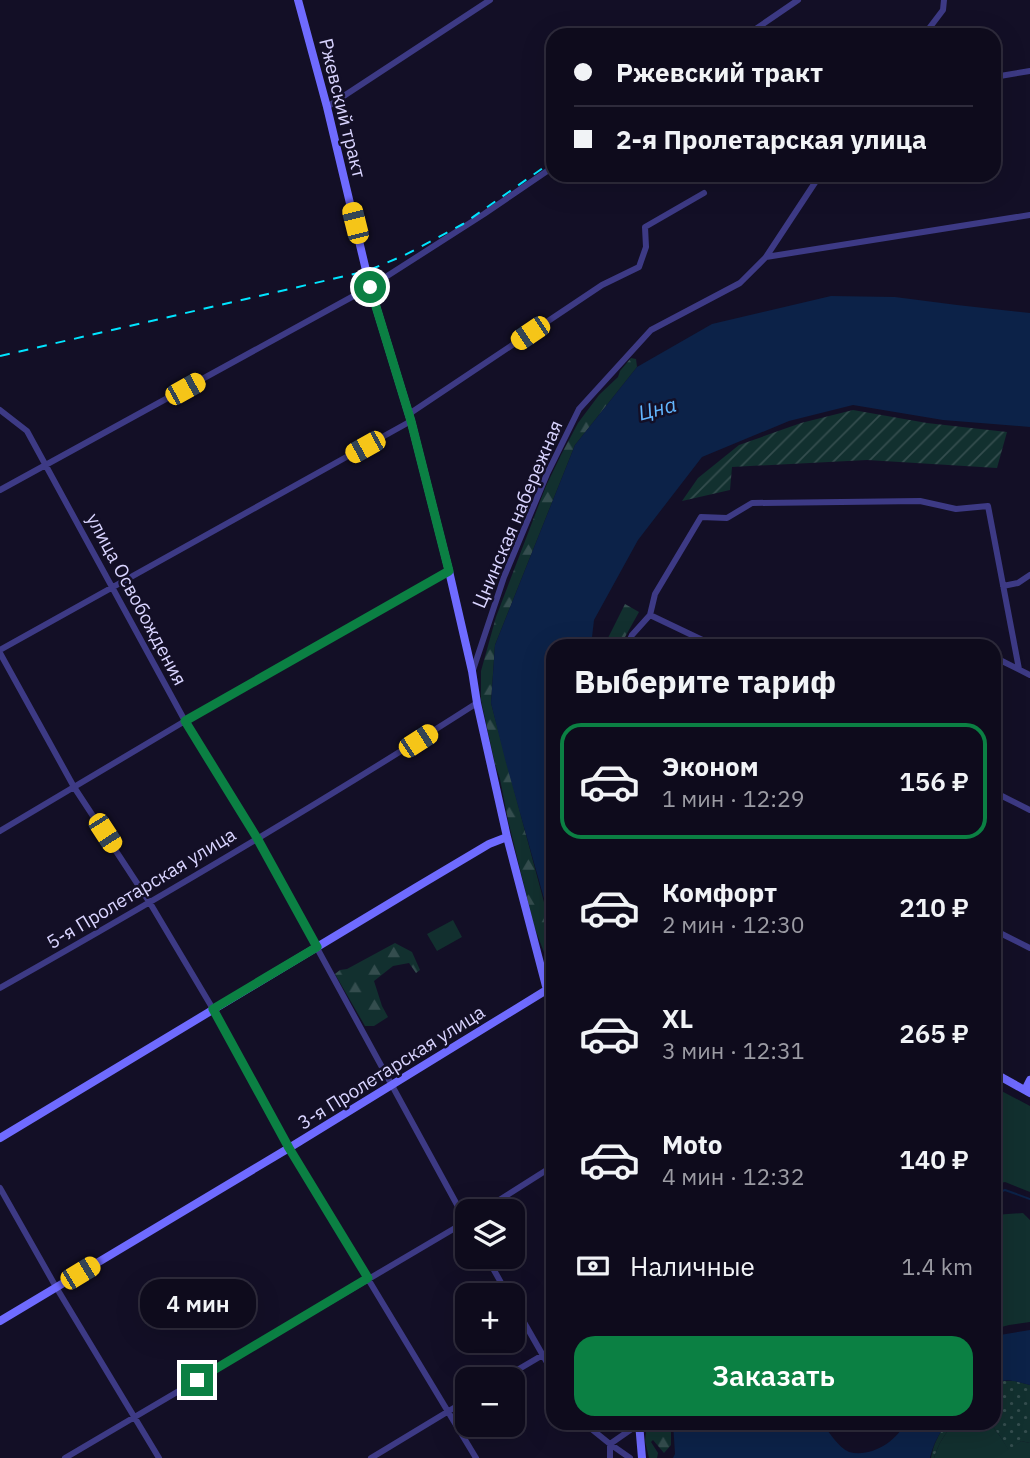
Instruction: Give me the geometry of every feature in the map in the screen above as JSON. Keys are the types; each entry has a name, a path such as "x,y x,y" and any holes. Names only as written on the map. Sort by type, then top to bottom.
{"street":[{"name":"Ржевский тракт","path":"298,0 370,287 410,417 472,671"},
{"path":"327,107 490,0"},
{"path":"757,28 798,0"},
{"path":"929,28 943,10 944,0"},
{"path":"1001,77 1030,71"},
{"path":"0,491 370,287 546,172"},
{"name":"Цнинская набережная","path":"546,974 507,837 472,671 504,577 547,474 579,409 651,330 740,283 766,257 815,182"},
{"path":"476,1458 289,1148 213,1009 150,902 74,786 0,651 410,417 602,285 639,267 646,247 645,228 704,194"},
{"path":"766,257 1030,215"},
{"name":"улица Освобождения","path":"0,410 27,431 185,721 257,838 455,1200"},
{"path":"630,639 650,615 656,594 701,517 727,518 752,503 920,501 957,509 988,506 1019,669"},
{"path":"0,831 185,721 449,571"},
{"path":"1003,586 1018,583 1030,575"},
{"path":"650,615 700,639"},
{"path":"1001,660 1030,675"},
{"name":"5-я Пролетарская улица","path":"0,988 399,754 477,703"},
{"path":"1001,796 1030,810"},
{"path":"0,1138 489,844 507,837"},
{"path":"1001,934 1030,948"},
{"name":"3-я Пролетарская улица","path":"0,1321 546,990"},
{"path":"1001,1077 1028,1091 1030,1080"},
{"path":"501,1199 546,1170"},
{"path":"0,1188 159,1458"},
{"path":"65,1458 455,1229"},
{"path":"525,1324 546,1361"},
{"path":"523,1367 546,1354"},
{"path":"371,1458 455,1407"},
{"path":"593,1430 630,1458"},
{"path":"610,1444 631,1430"},
{"path":"639,1430 642,1458"},
{"path":"610,1444 610,1458"}],"green space":[{"path":"631,358 636,359 637,367 575,445 495,645 491,703 546,910 546,958 534,926 495,764 481,700 481,671 496,617 546,486 578,423 599,395 618,377"},
{"path":"853,410 927,423 1007,432 997,468 867,460 732,467 730,490 682,501 698,478 739,445 801,423"},
{"path":"625,604 639,612 624,639 608,639"},
{"path":"453,920 462,937 437,951 427,934"},
{"path":"395,943 412,952 420,970 416,973 409,963 393,966 374,981 388,1017 374,1026 365,1026 335,974"},
{"path":"1001,1091 1030,1106 1030,1192 1005,1182 1001,1183"},
{"path":"1023,1213 1030,1220 1030,1322 1001,1327 1001,1215"},
{"path":"1001,1381 1030,1385 1030,1443 1021,1441 1009,1451 995,1430 1001,1430"},
{"path":"646,1430 671,1430 671,1445 664,1453 653,1440 651,1442 658,1453 657,1458 649,1458 645,1441"},
{"path":"948,1430 995,1430 1009,1450 1021,1441 1030,1443 1030,1458 934,1458"},
{"path":"948,1430 934,1458 931,1458 933,1448 941,1431"}],"water":[{"name":"Цна","path":"831,296 895,297 1030,313 1030,427 943,420 853,405 789,421 702,457 638,540 594,620 592,639 546,639 546,906 491,703 495,645 575,445 637,367 712,324"},
{"path":"1030,1330 1030,1385 1001,1381 1001,1335"},
{"path":"673,1430 827,1430 841,1447 849,1452 866,1453 890,1442 901,1430 942,1430 930,1458 673,1458"}],"waterway":[{"path":"1001,1191 1005,1190 1030,1199"}],"railway":[{"path":"0,356 367,271 405,255 463,224 546,166"}],"route":[{"path":"197,1380 368,1278 289,1148 213,1009 317,947 257,838 185,721 449,571 411,421 370,287"}]}
